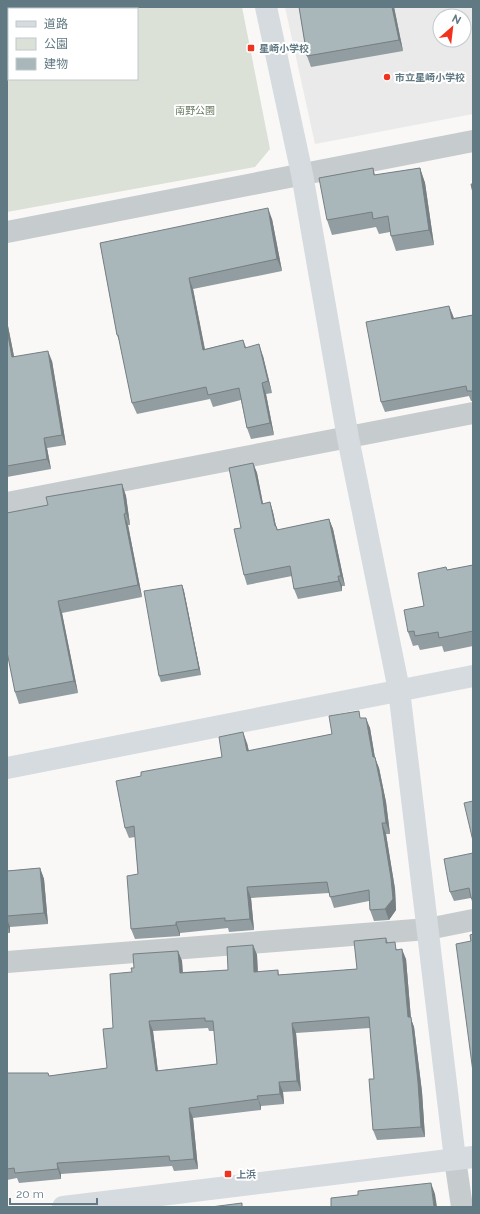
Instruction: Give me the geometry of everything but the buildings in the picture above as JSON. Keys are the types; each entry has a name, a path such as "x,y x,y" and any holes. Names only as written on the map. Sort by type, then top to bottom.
{"street":[{"path":"266,7 302,174 348,438 399,690 428,929 464,1158 462,1207"},
{"path":"7,232 473,140"},
{"path":"7,503 473,413"},
{"path":"7,768 473,676"},
{"path":"7,962 428,929 473,920"},
{"path":"63,1207 464,1158"}],"shaded area":[{"name":"市立星崎小学校","path":"285,7 473,7 473,114 315,144"}],"green space":[{"name":"南野公園","path":"7,7 242,7 270,149 255,167 7,212"}],"place":[{"name":"星崎小学校","path":"251,48"},
{"name":"市立星崎小学校","path":"387,77"},
{"name":"上浜","path":"228,1174"}]}
